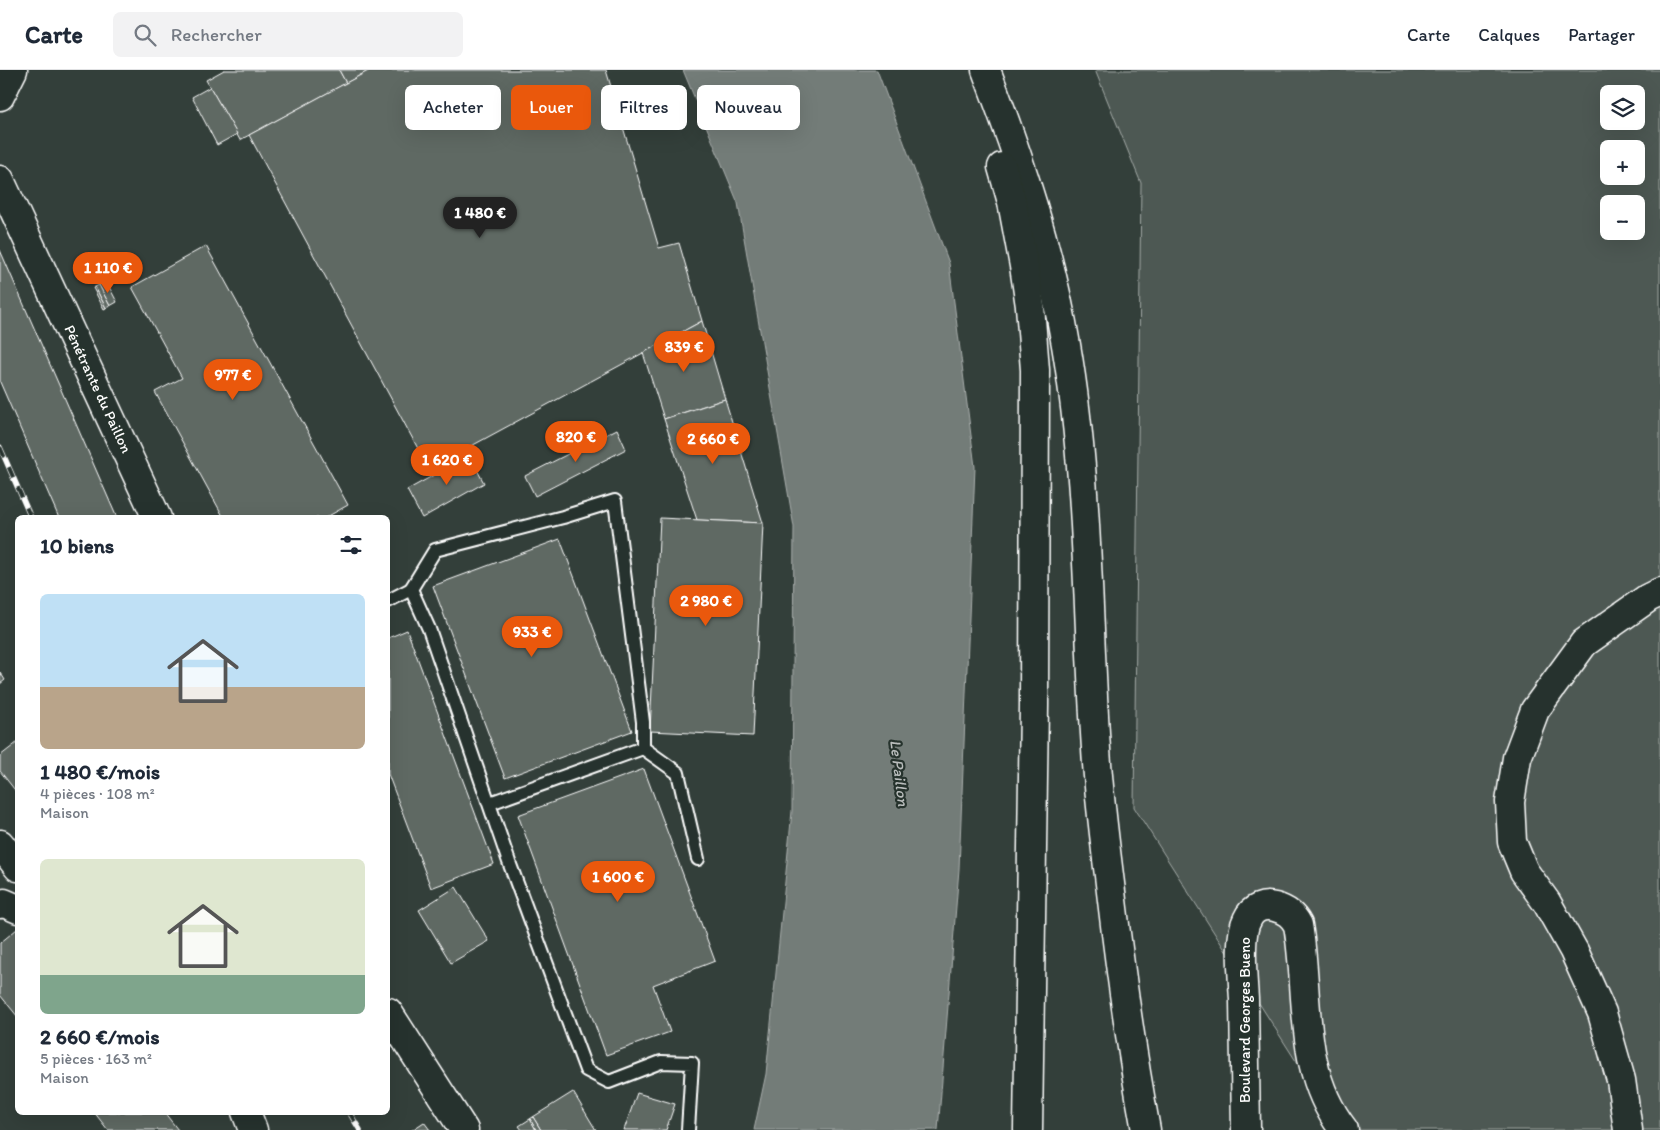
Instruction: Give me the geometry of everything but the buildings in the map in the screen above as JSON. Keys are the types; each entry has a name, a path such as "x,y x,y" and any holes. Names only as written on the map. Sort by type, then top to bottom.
{"main road":[{"path":"0,96 13,70"},
{"path":"969,70 992,134 1012,202 1030,306 1035,370 1034,696 1028,1130"},
{"path":"986,70 1008,127 1049,260 1060,307 1071,374 1083,488 1099,797 1131,1043 1146,1130"},
{"name":"Pénétrante du Paillon","path":"0,180 156,515"},
{"path":"1628,1130 1621,1080 1602,1012 1574,951 1547,903 1524,871 1512,842 1510,802 1517,758 1535,710 1584,643 1648,598 1660,592"},
{"name":"Boulevard Georges Bueno","path":"1246,1130 1244,927 1254,910 1262,906 1270,906 1290,913 1298,925 1308,1037 1313,1065 1325,1101 1344,1130"},
{"path":"390,1018 464,1130"}],"lane":[{"path":"390,599 411,589 435,550 615,502 643,722 643,748"},
{"path":"411,589 429,629 490,803 508,862 586,1070 609,1082 661,1062 692,1063 688,1130"},
{"path":"490,803 643,748"},
{"path":"643,748 678,774 698,859"}],"shaded area":[{"path":"1095,70 1660,70 1660,1130 1340,1130 1134,807 1141,183"}],"water":[{"name":"Le Paillon","path":"683,70 877,70 949,263 975,467 959,869 938,1130 754,1130 766,1074 792,811 794,527 738,203 708,130 800,130 800,85 697,85 697,104"}],"railway":[{"path":"0,447 30,515"},
{"path":"351,1115 360,1130"}]}
